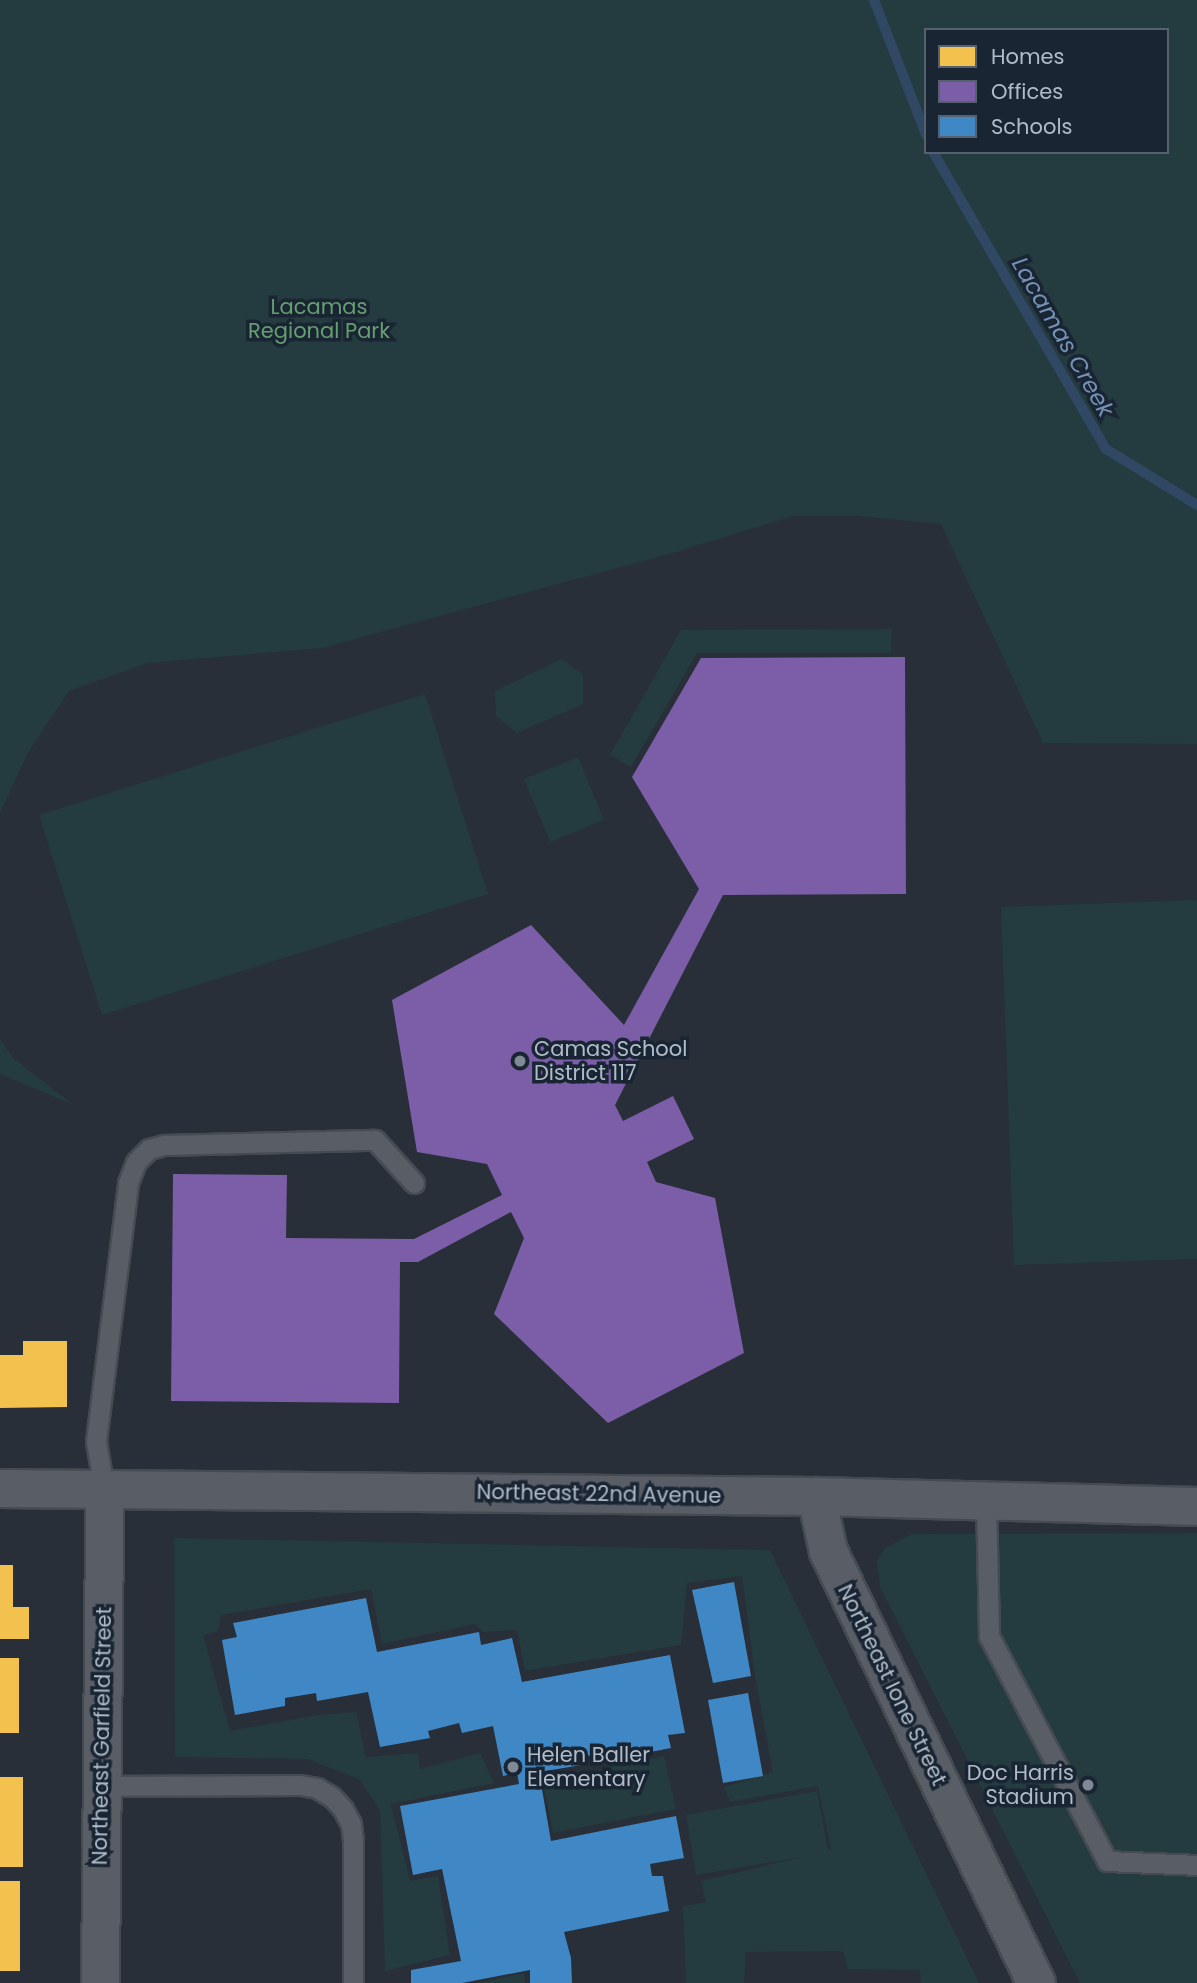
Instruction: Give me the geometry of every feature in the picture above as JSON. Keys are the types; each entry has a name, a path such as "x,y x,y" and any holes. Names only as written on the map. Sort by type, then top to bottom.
{"street":[{"name":"Northeast 22nd Avenue","path":"0,1488 816,1496 1197,1506"},
{"name":"Northeast Garfield Street","path":"100,1983 104,1489"},
{"name":"Northeast Ione Street","path":"816,1496 828,1551 1036,1983"}],"lane":[{"path":"104,1489 96,1441 125,1203 128,1183 136,1162 149,1149 164,1145 375,1140 414,1184"},
{"path":"986,1501 989,1636 1107,1861 1197,1865"},
{"path":"102,1786 300,1784 317,1788 332,1797 347,1816 353,1841 353,1983"}],"green space":[{"name":"Lacamas Regional Park","path":"0,0 1197,0 1197,744 1043,743 941,524 858,516 793,516 669,554 322,648 148,663 69,691 28,753 0,813"},
{"path":"892,629 891,653 697,653 631,767 610,755 681,630"},
{"path":"561,659 583,674 583,704 517,733 496,716 495,691"},
{"path":"425,694 488,894 102,1015 39,815"},
{"path":"578,757 604,820 550,842 524,779"},
{"path":"1197,900 1197,1259 1014,1265 1001,907"},
{"path":"0,1039 13,1058 74,1105 0,1074"},
{"name":"Doc Harris Stadium","path":"1197,1533 1197,1983 1080,1983 880,1587 877,1560 885,1548 912,1534"},
{"path":"174,1538 770,1550 979,1983 921,1983 920,1970 848,1969 843,1951 746,1952 744,1983 686,1983 683,1906 706,1902 701,1881 802,1857 696,1875 686,1815 817,1791 828,1850 831,1850 818,1786 730,1802 724,1787 773,1772 755,1676 742,1576 687,1583 681,1645 525,1671 517,1630 483,1632 475,1624 382,1644 371,1589 221,1615 218,1631 203,1635 230,1731 318,1715 356,1712 366,1757 418,1753 420,1769 480,1753 494,1783 391,1804 410,1881 438,1876 450,1955 385,1971 380,1810 359,1779 307,1759 175,1757"},
{"path":"664,1756 676,1809 553,1833 543,1781"},
{"path":"524,1973 525,1983 476,1983"}],"building: Homes":[{"path":"23,1341 67,1341 67,1407 0,1408 0,1355 23,1355"},
{"path":"0,1565 13,1565 13,1607 29,1607 29,1639 0,1639"},
{"path":"0,1658 19,1658 19,1733 0,1733"},
{"path":"0,1777 23,1777 23,1867 0,1867"},
{"path":"0,1881 20,1881 20,1971 0,1971"}],"building: Offices":[{"name":"Camas School District 117","path":"905,657 906,894 723,895 615,1105 623,1121 673,1096 694,1139 647,1162 656,1182 715,1198 744,1353 608,1423 494,1314 524,1238 511,1212 418,1262 400,1262 399,1403 171,1401 173,1174 287,1175 286,1238 414,1239 502,1195 487,1164 417,1152 392,1000 531,925 624,1025 699,889 632,777 701,658"}],"building: Schools":[{"path":"734,1582 751,1676 713,1683 692,1590"},
{"name":"Helen Baller Elementary","path":"366,1598 377,1652 479,1632 481,1645 512,1638 522,1682 670,1655 685,1733 668,1735 671,1748 620,1758 619,1750 587,1756 588,1764 539,1772 551,1841 676,1816 684,1858 650,1864 652,1876 663,1876 669,1911 564,1932 571,1958 572,1983 530,1983 530,1970 462,1983 411,1983 411,1970 461,1961 442,1869 413,1875 400,1806 519,1784 517,1773 503,1776 493,1726 462,1733 459,1723 428,1731 430,1738 380,1747 368,1692 317,1701 316,1693 285,1698 285,1706 235,1715 222,1640 237,1637 233,1623"},
{"path":"748,1693 763,1776 723,1783 708,1700"}],"waterway":[{"name":"Lacamas Creek","path":"874,0 924,130"},
{"name":"Lacamas Creek","path":"934,154 1106,449 1197,505"}],"place":[{"name":"Camas School District 117","path":"520,1061"},
{"name":"Helen Baller Elementary","path":"513,1767"},
{"name":"Doc Harris Stadium","path":"1088,1785"}]}
